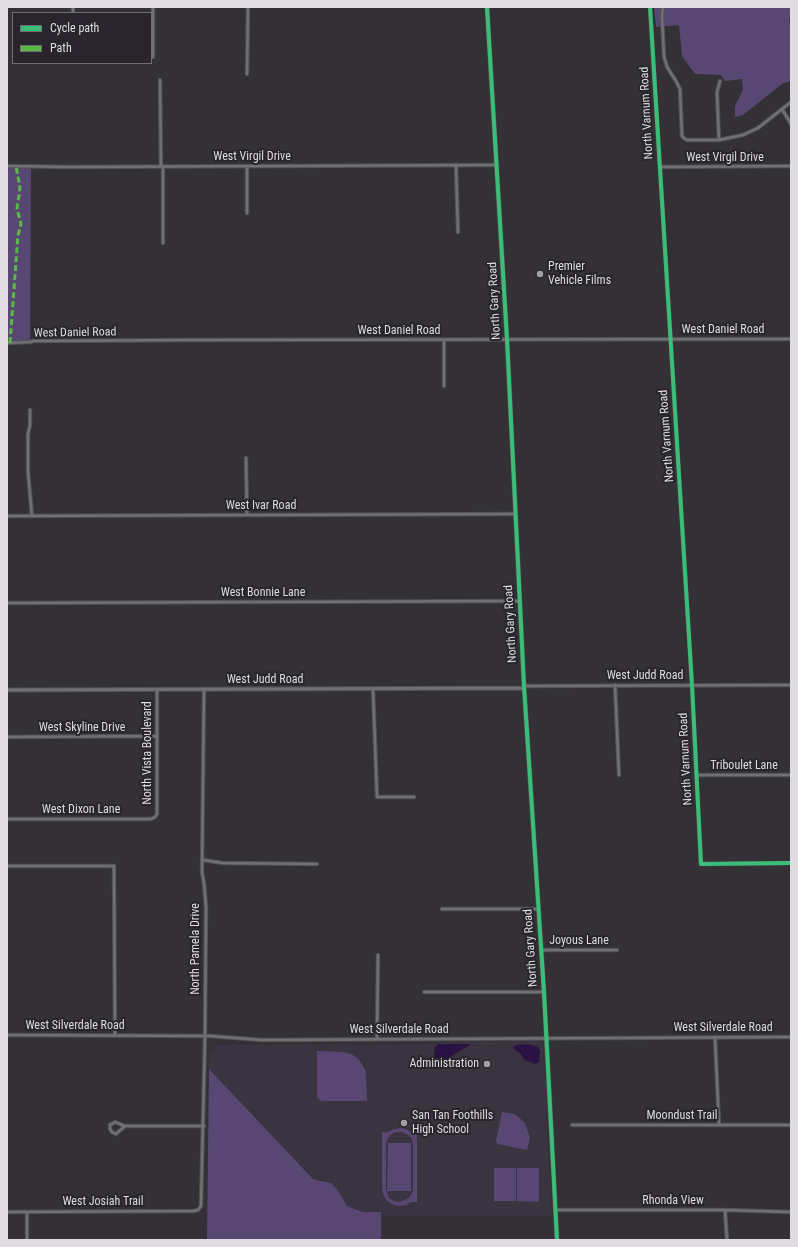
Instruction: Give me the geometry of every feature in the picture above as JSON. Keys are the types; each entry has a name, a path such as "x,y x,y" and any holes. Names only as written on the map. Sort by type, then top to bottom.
{"street":[{"path":"153,7 153,57"},
{"path":"247,74 248,7"},
{"name":"North Gary Road","path":"488,7 507,339 519,601 542,950 557,1240"},
{"name":"North Varnum Road","path":"650,7 692,685 701,864 791,863"},
{"path":"663,7 664,56 667,67 680,89 682,136 684,138 687,140 719,140 733,138 758,128 791,102"},
{"path":"160,80 163,243"},
{"path":"719,140 717,92 720,81"},
{"path":"782,109 791,124"},
{"path":"456,165 458,232"},
{"name":"West Virgil Drive","path":"7,166 247,167 496,165"},
{"name":"West Virgil Drive","path":"660,167 791,166"},
{"path":"247,167 247,213"},
{"name":"West Daniel Road","path":"7,342 507,339 791,340"},
{"path":"444,340 444,386"},
{"path":"30,410 30,425 28,434 28,472 32,516"},
{"path":"246,458 247,515"},
{"name":"West Ivar Road","path":"7,516 515,514"},
{"name":"West Bonnie Lane","path":"7,603 519,601"},
{"name":"West Judd Road","path":"7,690 373,689 791,685"},
{"path":"615,686 620,775"},
{"name":"North Pamela Drive","path":"199,1209 202,1201 205,1036 206,907 202,872 204,689"},
{"path":"373,689 377,797 414,797"},
{"name":"North Vista Boulevard","path":"155,817 157,814 157,690"},
{"name":"West Skyline Drive","path":"7,737 157,736"},
{"name":"Triboulet Lane","path":"697,775 791,776"},
{"name":"West Dixon Lane","path":"7,819 151,819 155,817"},
{"path":"203,860 223,863 317,864"},
{"path":"7,866 114,866 115,1036"},
{"path":"442,909 539,909"},
{"name":"Joyous Lane","path":"542,950 617,950"},
{"path":"377,1039 378,955"},
{"path":"424,992 544,992"},
{"name":"West Silverdale Road","path":"7,1035 205,1036 262,1040 791,1037"},
{"path":"715,1037 719,1125"},
{"path":"125,1126 116,1134 110,1129 110,1125 115,1122 125,1126 204,1126"},
{"name":"Moondust Trail","path":"572,1124 791,1125"},
{"name":"West Josiah Trail","path":"7,1212 193,1211 199,1209"},
{"name":"Rhonda View","path":"556,1210 725,1210 791,1212"},
{"path":"725,1210 727,1240"},
{"path":"27,1212 27,1240"}],"shaded area":[{"path":"654,7 791,7 791,17 789,20 791,29 791,81 782,84 743,115 735,117 735,106 743,90 742,79 725,81 721,75 695,74 682,56 679,25 656,27"},
{"path":"7,167 31,168 30,341 7,341"},
{"name":"San Tan Foothills High School","path":"542,1041 544,1045 543,1061 548,1115 547,1131 552,1216 381,1216 381,1212 363,1212 347,1206 333,1185 326,1181 313,1179 209,1069 209,1052 215,1052 215,1045 423,1045 435,1042"},
{"path":"438,1044 470,1045 453,1055 447,1061 438,1063 435,1061 434,1056 435,1047"},
{"path":"528,1044 538,1047 540,1051 539,1062 535,1064 524,1060 521,1054 513,1047 516,1045"},
{"path":"317,1051 344,1052 353,1055 359,1060 365,1069 367,1101 321,1101 317,1097"},
{"path":"209,1069 313,1179 331,1183 337,1189 347,1206 363,1212 381,1212 381,1240 207,1240"},
{"path":"502,1112 515,1114 525,1123 530,1138 527,1150 497,1144 496,1141"},
{"path":"400,1128 411,1132 417,1132 417,1202 411,1202 406,1205 399,1206 386,1200 382,1189 382,1132 388,1132","holes":["396,1132 402,1132 412,1139 413,1191 409,1198 399,1202 389,1198 386,1189 386,1142 390,1135"]},
{"path":"388,1143 411,1143 411,1191 387,1191"},
{"path":"494,1168 516,1168 516,1201 494,1201"},
{"path":"517,1168 539,1168 539,1202 517,1201"}],"marked path":[{"path":"10,343 18,235 21,224 17,209 20,188 16,166"}],"cycle path":[{"path":"487,7 507,339 524,686 544,992 557,1240"},
{"path":"650,7 692,685 701,864 791,863"}],"place":[{"name":"Premier Vehicle Films","path":"540,274"},
{"name":"Administration","path":"487,1064"},
{"name":"San Tan Foothills High School","path":"404,1123"}]}
